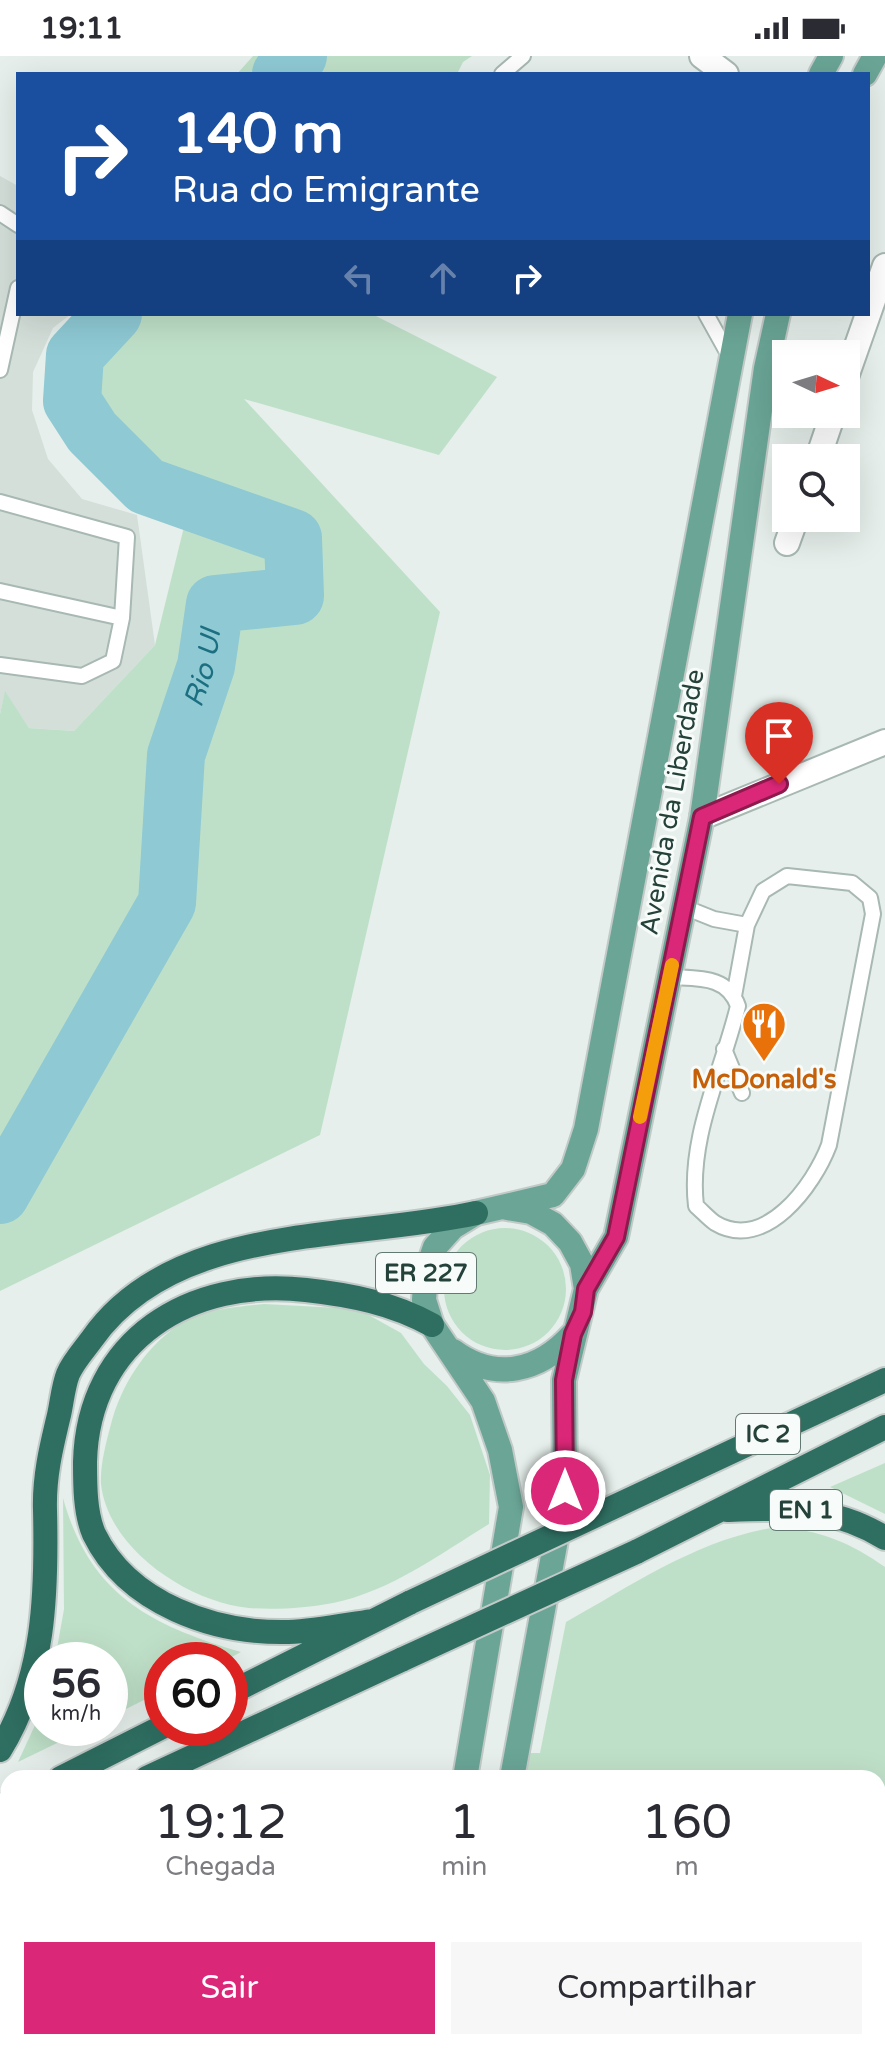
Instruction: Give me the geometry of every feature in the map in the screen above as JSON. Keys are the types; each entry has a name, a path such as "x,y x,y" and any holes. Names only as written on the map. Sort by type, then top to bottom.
{"highway":[{"path":"0,1750 33,1678 47,1588 44,1479 68,1373 105,1321 148,1282 211,1255 284,1240 422,1225 476,1213"},
{"path":"372,1621 288,1632 235,1628 184,1613 146,1595 112,1563 93,1531 85,1488 86,1437 100,1387 132,1342 170,1312 219,1293 281,1287 342,1294 401,1308 432,1325"},
{"name":"IC 2","path":"248,1684 411,1602 885,1380"},
{"name":"IC 2","path":"164,1770 636,1552 885,1427"},
{"name":"EN 1","path":"720,1510 794,1508 856,1520 885,1538"},
{"path":"77,1770 144,1736"}],"main road":[{"name":"Avenida da Liberdade","path":"466,1770 511,1507 500,1450 483,1401 432,1325 424,1300 426,1273 435,1247 453,1227 476,1213 553,1195 573,1169 586,1129 740,316"},
{"name":"Avenida da Liberdade","path":"586,1289 616,1237 702,817 766,368 778,316"},
{"name":"Avenida da Liberdade","path":"507,1208 531,1212 553,1224 570,1242 582,1264 586,1289 583,1312 573,1334 564,1380 565,1491 513,1770"},
{"name":"Avenida da Liberdade","path":"448,1347 467,1361 489,1370 513,1370 537,1364 557,1352 573,1334"}],"street":[{"path":"702,56 723,72"},
{"path":"870,309 885,266"},
{"path":"859,340 867,316"},
{"path":"787,543 791,532"},
{"path":"702,817 885,742"}],"lane":[{"path":"504,72 523,56"},
{"path":"0,370 16,297"},
{"path":"707,316 731,359"},
{"path":"0,502 127,537 122,618 113,661 82,676 0,665"},
{"path":"0,591 122,618"},
{"path":"669,977 719,982 732,990 734,996 738,1006 707,1106 694,1183 696,1206 716,1224 742,1230 770,1223 819,1173 829,1145 873,914 870,898 852,883 787,876 763,891 747,925 734,996"},
{"path":"684,907 714,919 747,925"},
{"path":"724,1049 742,1093"}],"shaded area":[{"path":"0,176 16,185 16,316 68,316 53,328 33,372 32,410 48,459 82,499 137,515 155,645 74,731 29,728 5,693 0,714"}],"green space":[{"path":"253,56 472,56 463,62 458,72 239,72"},
{"path":"141,316 376,316 497,377 439,455 244,399 440,612 320,1135 0,1291 0,714 5,691 29,728 74,731 155,645 196,478 87,451 79,382 105,347 104,332"},
{"path":"505,1228 528,1233 548,1246 561,1266 566,1289 561,1312 548,1332 528,1345 505,1350 482,1345 462,1332 449,1312 444,1289 449,1266 462,1246 482,1233"},
{"path":"264,1304 358,1309 401,1333 470,1415 490,1475 489,1524 375,1590 333,1603 291,1608 249,1608 225,1604 177,1583 135,1550 118,1530 107,1508 101,1484 109,1431 128,1382 154,1346 187,1320 219,1310"},
{"path":"885,1463 885,1514 830,1487"},
{"path":"63,1498 89,1559 107,1582 152,1617 208,1642 144,1642 144,1700 128,1708 128,1642 58,1642 64,1609"},
{"path":"778,1527 808,1531 860,1551 885,1567 885,1770 524,1770 527,1753 540,1753 566,1622 694,1552 749,1533"},
{"path":"25,1746 51,1746 18,1762"}],"waterway":[{"name":"Rio Ul","path":"283,72 298,56"},
{"name":"Rio Ul","path":"0,1195 167,903 176,755 206,666 215,604 295,596 293,538 146,486 92,432 72,401 75,355 111,316"}],"slow traffic":[{"path":"640,1117 672,965"}],"place":[{"name":"McDonald's","path":"764,1063"}],"route":[{"path":"565,1491 564,1380 573,1334 583,1312 586,1289 616,1237 702,817 779,784"}]}
